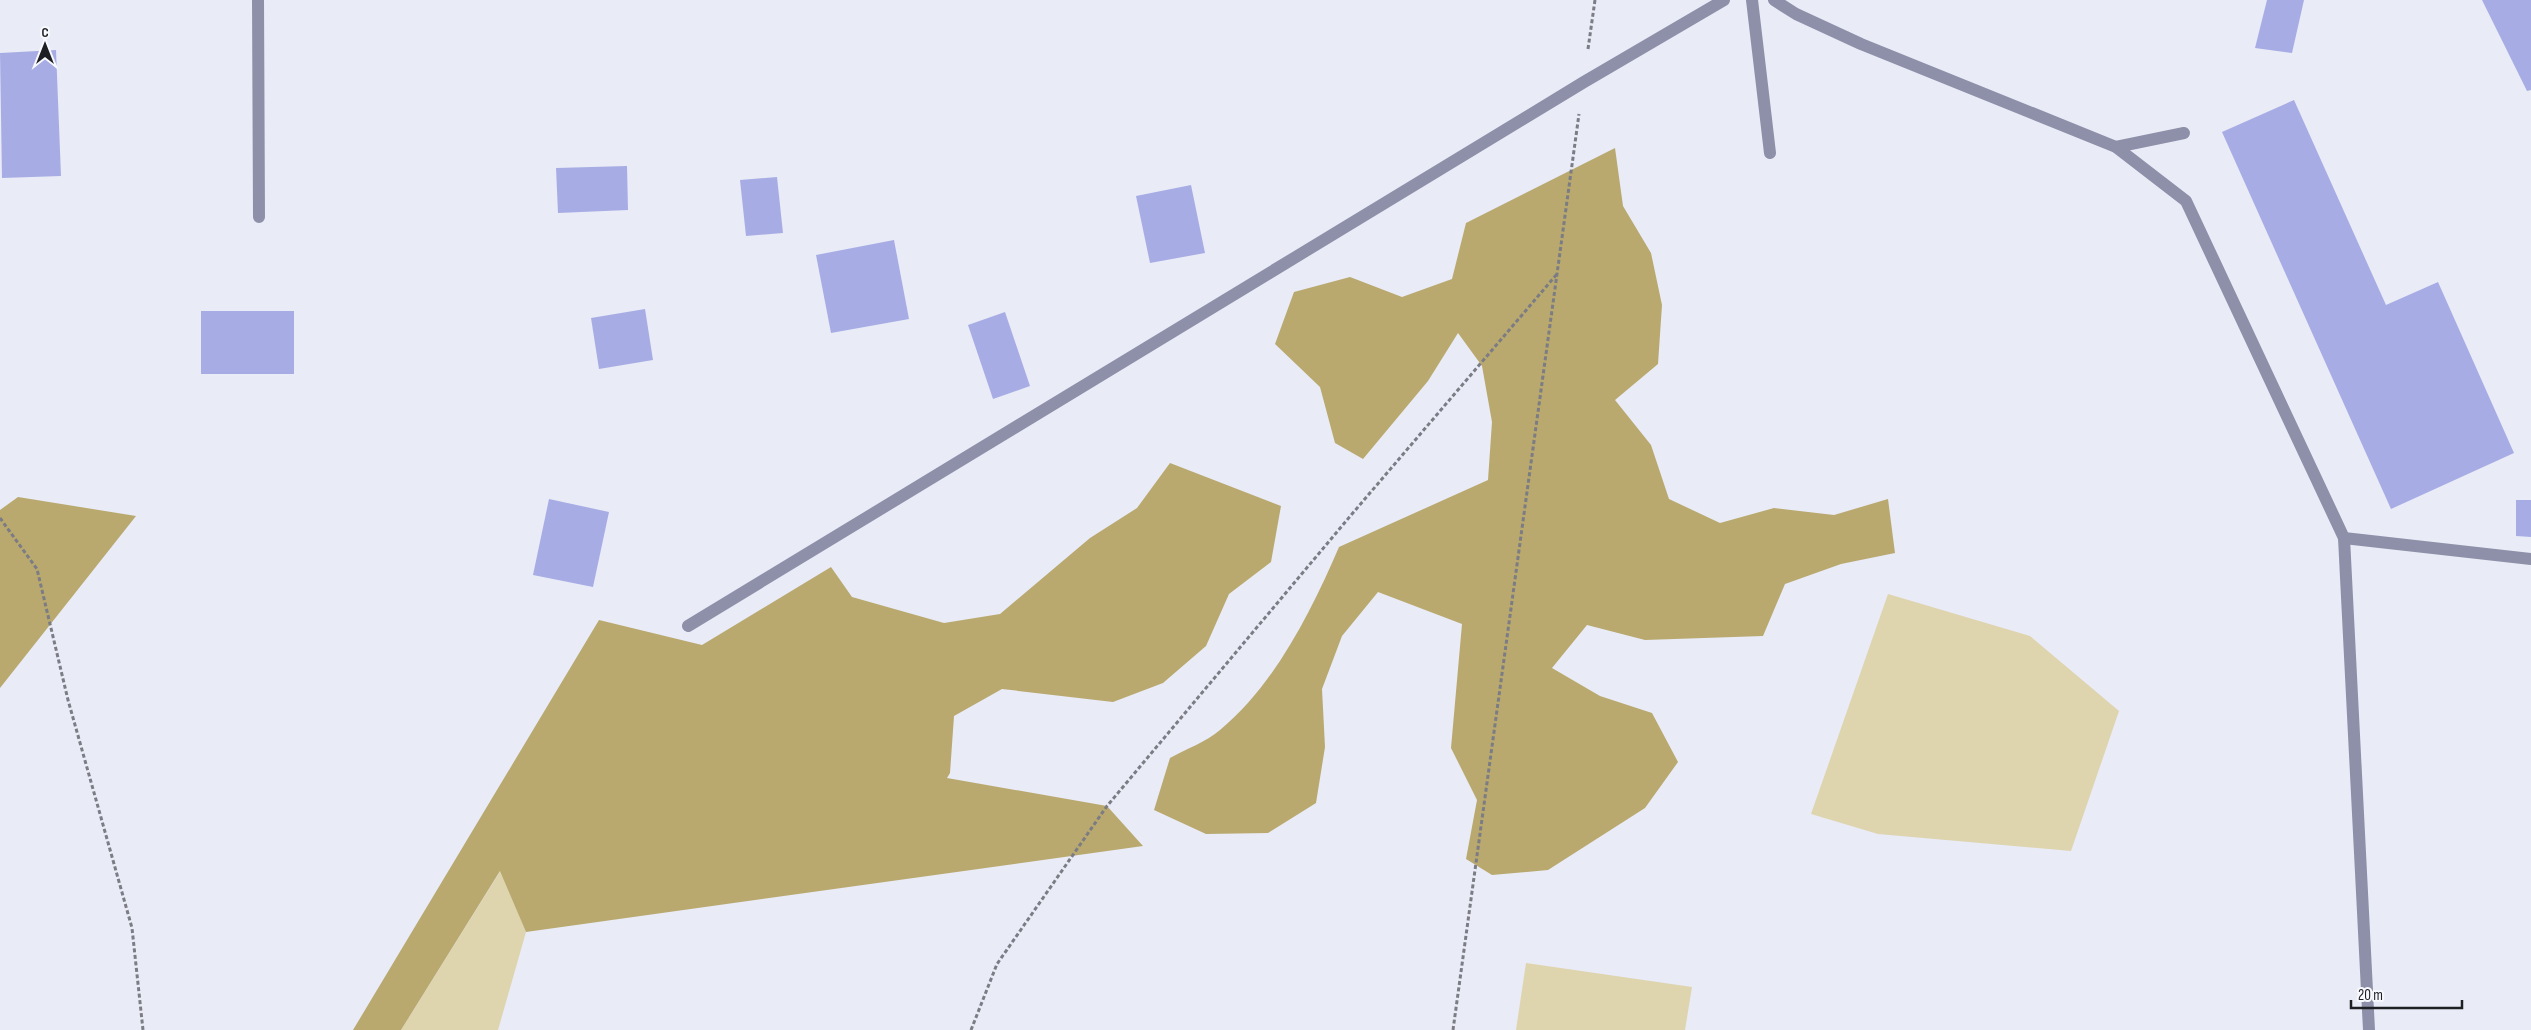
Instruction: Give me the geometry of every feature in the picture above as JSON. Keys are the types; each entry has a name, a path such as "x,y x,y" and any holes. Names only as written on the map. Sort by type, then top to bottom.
{"street":[{"path":"258,0 258,217"},
{"path":"688,626 1584,82 1724,0"},
{"path":"1752,0 1770,153"},
{"path":"1774,0 1796,14 1861,44 2116,147 2186,200 2344,538 2370,1030"},
{"path":"2116,147 2184,133"},
{"path":"2344,538 2531,559"}],"path":[{"path":"1453,1030 1595,0"},
{"path":"971,1030 997,964 1107,806 1352,514 1558,273"},
{"path":"0,518 37,569 68,700 132,928 142,1030"}],"shaded area":[{"path":"1615,148 1623,206 1651,253 1662,305 1658,364 1615,400 1651,445 1669,499 1720,523 1774,508 1834,515 1888,499 1895,553 1841,564 1785,584 1763,636 1645,640 1587,625 1552,668 1600,696 1652,713 1678,762 1645,808 1548,870 1492,875 1466,859 1477,800 1451,748 1462,624 1378,592 1342,636 1322,689 1325,747 1316,803 1268,833 1206,834 1154,810 1170,758 1202,742 1220,730 1258,692 1290,646 1304,621 1339,547 1488,480 1492,422 1482,366 1458,333 1428,381 1363,459 1335,443 1320,387 1275,344 1294,292 1350,277 1402,297 1452,279 1466,223"},
{"path":"1170,463 1281,506 1271,562 1229,594 1206,646 1163,683 1113,702 1002,689 954,716 950,773 947,778 1107,806 1143,846 526,932 500,871 401,1030 353,1030 599,620 702,645 831,567 852,597 944,623 1000,614 1090,538 1137,508"},
{"path":"18,497 136,516 0,688 0,510"},
{"path":"1888,594 2030,636 2119,711 2071,851 1878,834 1811,814"},
{"path":"501,870 526,932 498,1030 401,1030"},
{"path":"1526,963 1692,987 1685,1030 1516,1030"}],"building":[{"path":"2267,0 2304,0 2292,53 2255,48"},
{"path":"2482,0 2531,0 2531,90 2527,91"},
{"path":"56,50 61,176 2,178 0,53"},
{"path":"2294,100 2386,305 2438,282 2514,453 2391,509 2222,132"},
{"path":"627,166 628,210 558,213 556,168"},
{"path":"777,177 783,233 746,236 740,180"},
{"path":"1191,185 1205,253 1150,263 1136,196"},
{"path":"894,240 909,319 831,333 816,255"},
{"path":"645,309 653,360 599,369 591,318"},
{"path":"201,311 294,311 294,374 201,374"},
{"path":"1005,312 1030,386 993,399 968,325"},
{"path":"549,499 609,512 593,587 533,575"},
{"path":"2516,500 2531,500 2531,537 2516,536"}]}
